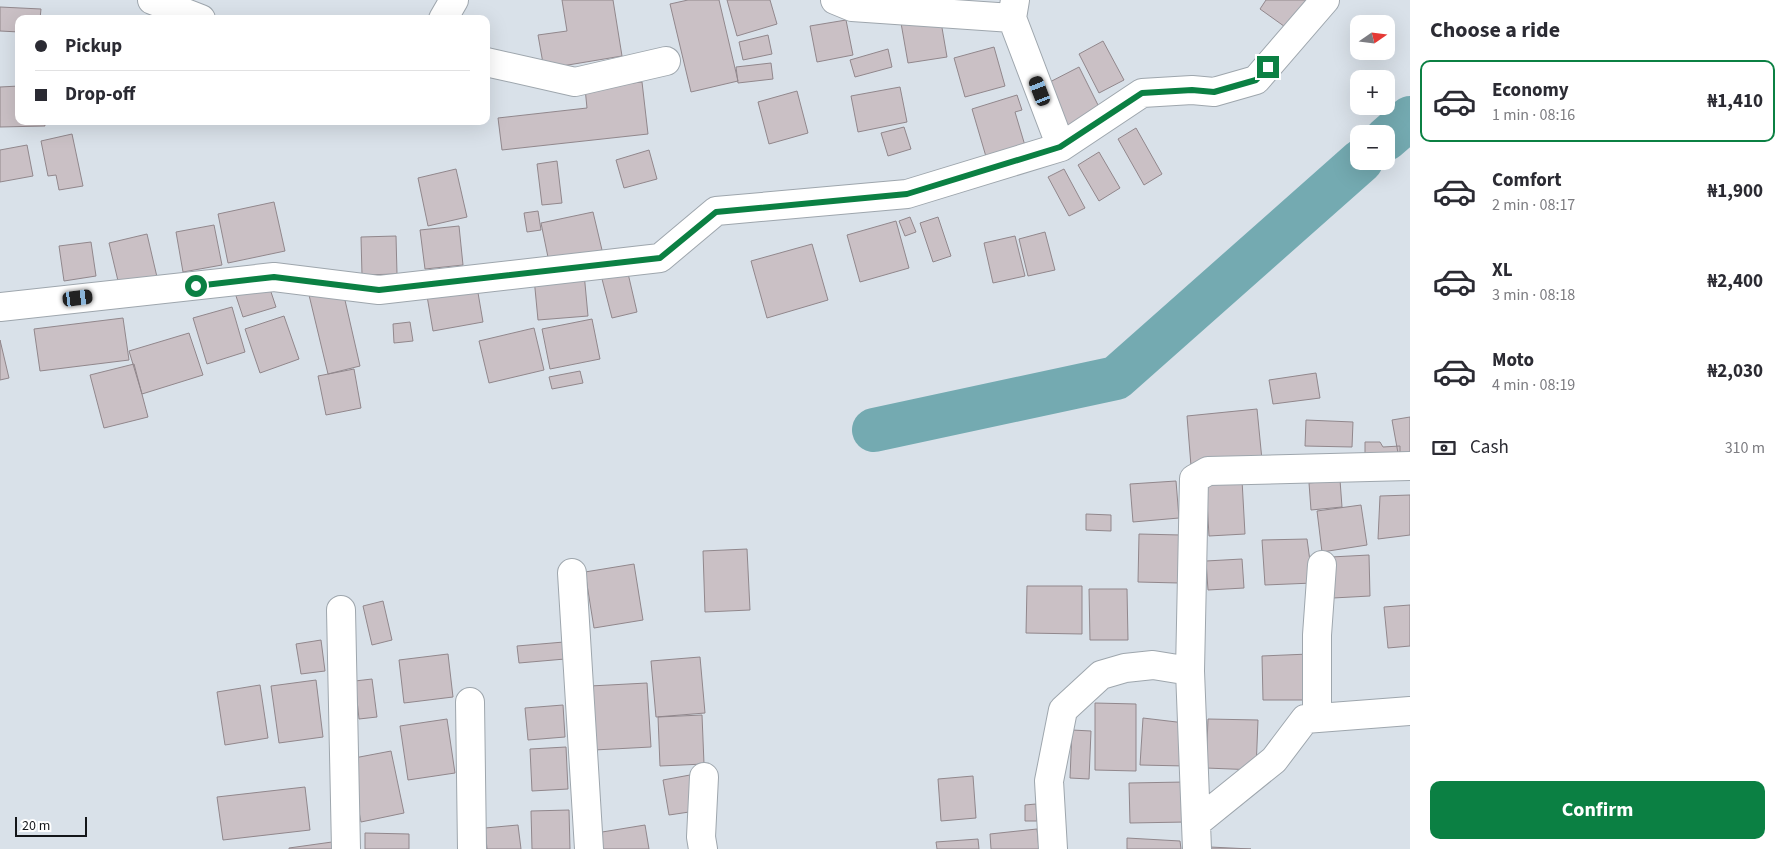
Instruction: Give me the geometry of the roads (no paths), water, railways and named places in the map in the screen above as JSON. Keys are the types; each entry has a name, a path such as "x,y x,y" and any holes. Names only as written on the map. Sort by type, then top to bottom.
{"street":[{"path":"152,0 191,15"},
{"path":"446,15 454,0"},
{"path":"835,0 852,7 1014,9 1060,147"},
{"path":"0,307 274,277 379,290 660,258 716,212 907,194 1060,147 1142,93 1192,90 1214,92 1256,80 1325,0"},
{"path":"490,63 575,82 666,61"},
{"path":"1197,836 1190,671 1194,479 1208,471 1410,466"},
{"path":"1317,718 1317,635 1322,565"},
{"path":"572,573 590,849"},
{"path":"341,610 346,849"},
{"path":"1053,849 1049,781 1062,710 1101,675 1125,668 1153,665 1190,671"},
{"path":"470,702 472,849"},
{"path":"1197,836 1239,786 1274,760 1305,719 1410,711"},
{"path":"703,849 701,837 704,777"}],"waterway":[{"path":"1395,131 1410,118"},
{"path":"874,430 1116,378 1351,170"}]}
